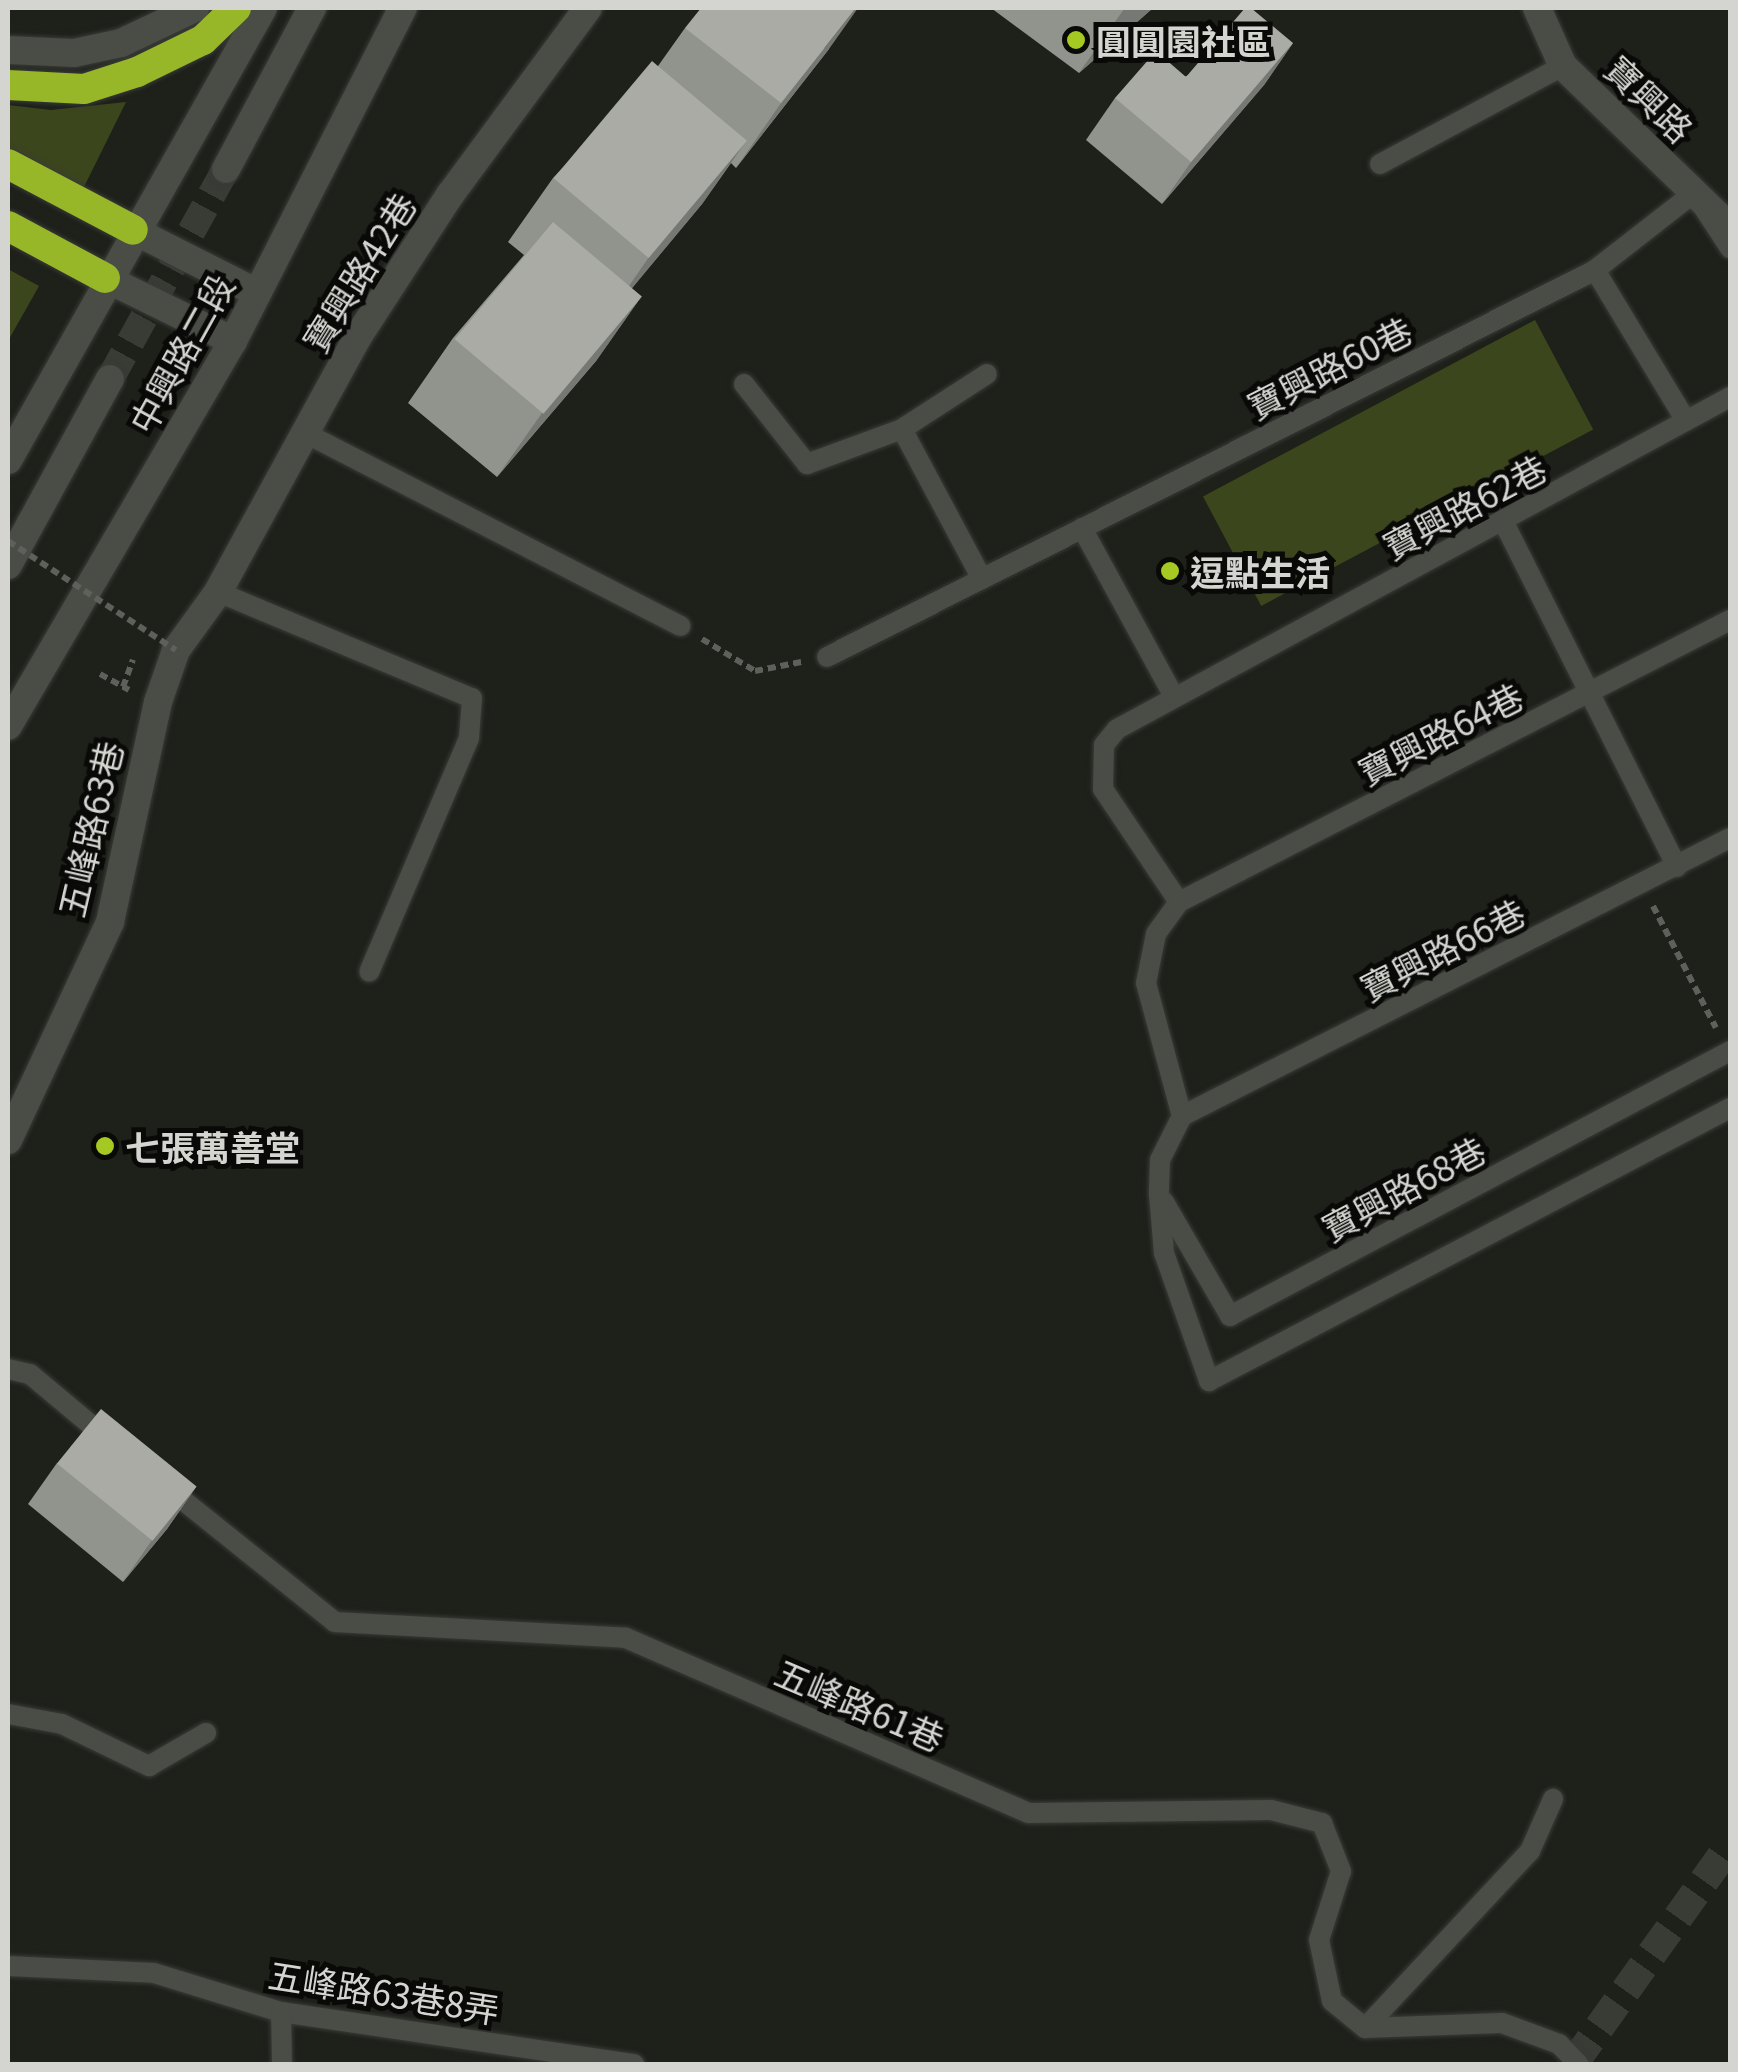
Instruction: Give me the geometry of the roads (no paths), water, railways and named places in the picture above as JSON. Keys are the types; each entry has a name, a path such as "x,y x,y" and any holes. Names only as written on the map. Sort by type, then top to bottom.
{"highway":[{"path":"8,85 84,88 137,72 203,40 236,8"},
{"path":"8,164 133,230"},
{"path":"8,226 106,278"}],"street":[{"path":"8,50 74,53 121,43 196,8"},
{"path":"8,460 133,230 263,8"},
{"path":"226,169 312,8"},
{"name":"中興路二段","path":"8,726 233,341 404,8"},
{"name":"寶興路42巷","path":"218,592 357,338 450,195 588,8"},
{"name":"寶興路","path":"1537,8 1563,66 1730,227"},
{"path":"133,230 257,294"},
{"path":"106,278 233,341"},
{"path":"8,565 110,379"},
{"name":"五峰路63巷","path":"8,1140 110,922 158,702 176,650 218,592"}],"lane":[{"path":"1380,164 1563,66"},
{"path":"1694,193 1730,248"},
{"name":"寶興路60巷","path":"827,657 1594,270 1694,193"},
{"path":"1594,270 1686,421"},
{"path":"744,384 807,464 902,429 987,374"},
{"name":"寶興路62巷","path":"1179,902 1103,789 1104,745 1173,695 1504,522 1730,397"},
{"path":"902,429 982,579"},
{"path":"307,434 680,626"},
{"path":"1504,522 1677,867"},
{"path":"1082,528 1173,695"},
{"path":"218,592 472,698 469,738 369,972"},
{"name":"寶興路64巷","path":"1179,902 1730,620"},
{"name":"寶興路66巷","path":"1182,1116 1730,838"},
{"path":"1179,902 1156,934 1146,983 1182,1116 1160,1160 1159,1194 1164,1254 1209,1381 1730,1108"},
{"name":"寶興路68巷","path":"1159,1194 1230,1316 1729,1051"},
{"name":"五峰路61巷","path":"8,1369 30,1374 335,1622 626,1638 1029,1813 1271,1810 1322,1823 1341,1871 1318,1940 1332,2002 1365,2028"},
{"path":"8,1714 62,1724 149,1766 206,1734"},
{"path":"1365,2028 1530,1851 1553,1799"},
{"name":"五峰路63巷8弄","path":"8,1966 154,1972 281,2012 634,2064"},
{"path":"281,2012 282,2064"},
{"path":"1365,2028 1502,2022 1559,2044 1578,2064"}],"tunnel":[{"path":"110,379 226,169"},
{"path":"1573,2064 1730,1845"}],"place":[{"name":"圓圓園社區","path":"1076,40"},
{"name":"逗點生活","path":"1170,571"},
{"name":"七張萬善堂","path":"105,1146"}]}
